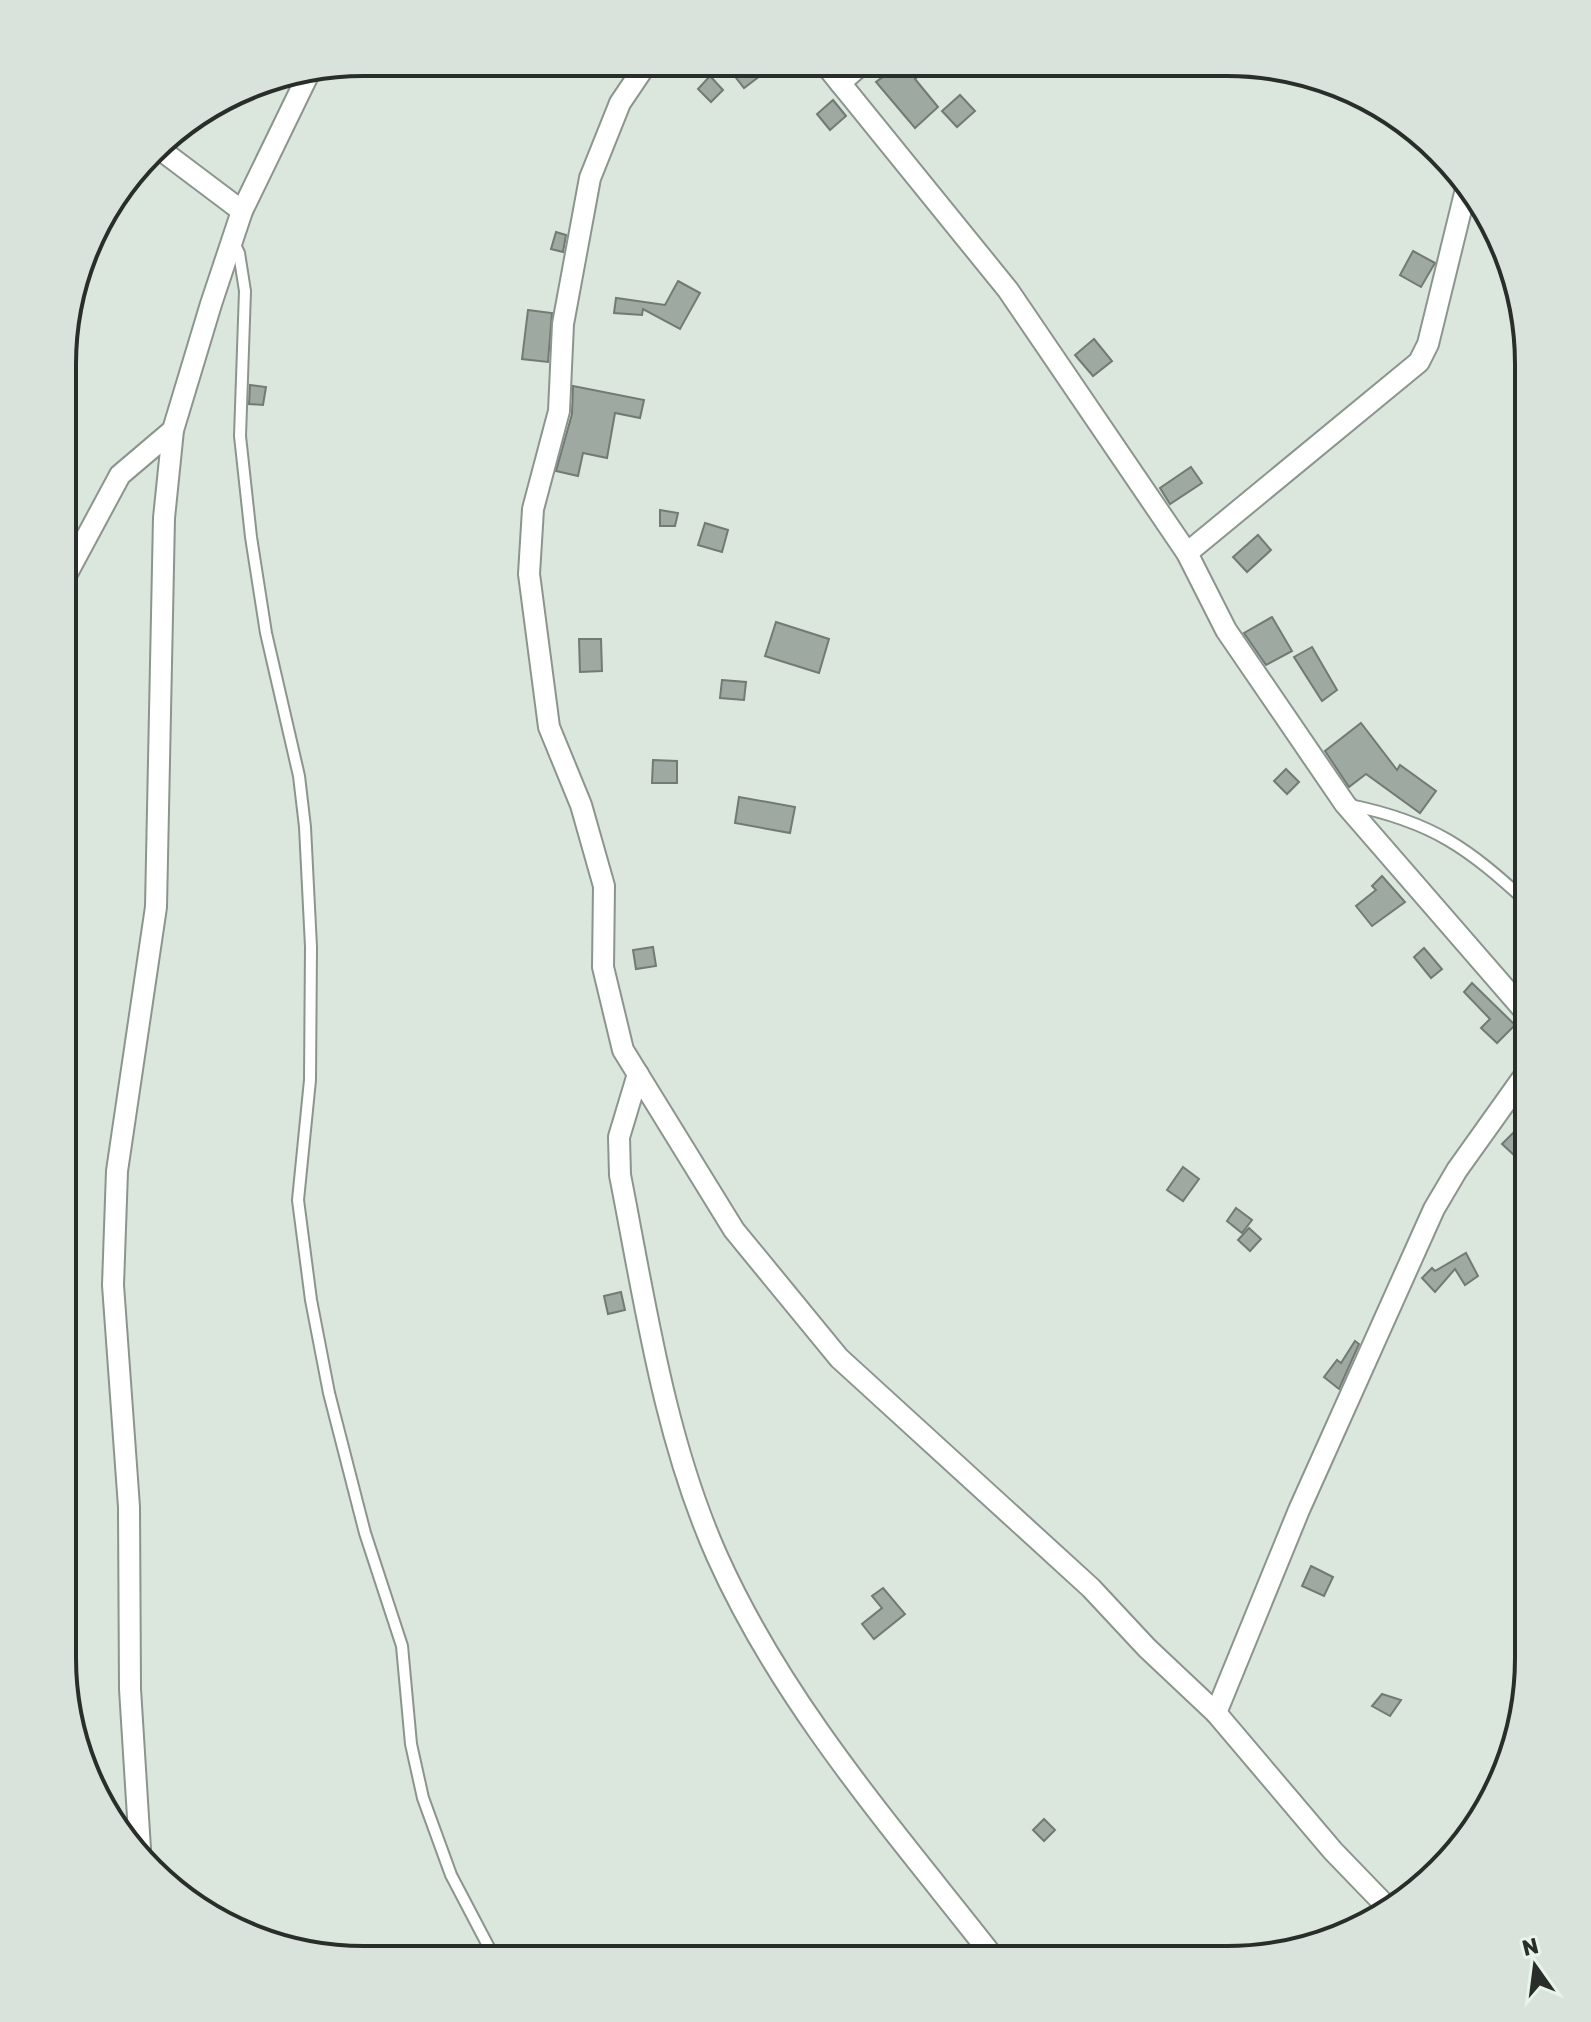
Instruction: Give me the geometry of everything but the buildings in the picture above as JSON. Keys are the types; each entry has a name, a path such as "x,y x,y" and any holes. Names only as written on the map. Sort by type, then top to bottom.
{"street":[{"path":"638,76 620,103 590,178 563,324 559,411 533,509 529,574 549,727 581,805 604,886 603,967 623,1050 734,1230 839,1358 1091,1588 1147,1648 1216,1713 1333,1851 1381,1901"},
{"path":"834,76 1008,290 1187,553 1226,630 1345,804 1515,1000"},
{"path":"840,83 848,76"},
{"path":"139,1838 130,1689 129,1507 113,1285 117,1171 156,907 164,518 173,430 232,240 242,211 304,83"},
{"path":"166,154 242,211"},
{"path":"1187,553 1419,362 1428,344 1463,200"},
{"path":"76,557 120,475 173,430"},
{"path":"638,1074 621,1122 620,1175 675,1431 712,1543 753,1626 817,1728 985,1946"},
{"path":"1216,1713 1299,1510 1434,1209 1457,1170 1515,1089"}],"lane":[{"path":"232,240 239,253 245,291 240,436 251,537 266,633 299,776 305,827 311,947 310,1080 298,1200 311,1300 329,1393 365,1533 402,1646 411,1744 423,1798 451,1875 488,1946"},
{"path":"1345,804 1398,815 1436,831 1477,858 1515,892"}]}
